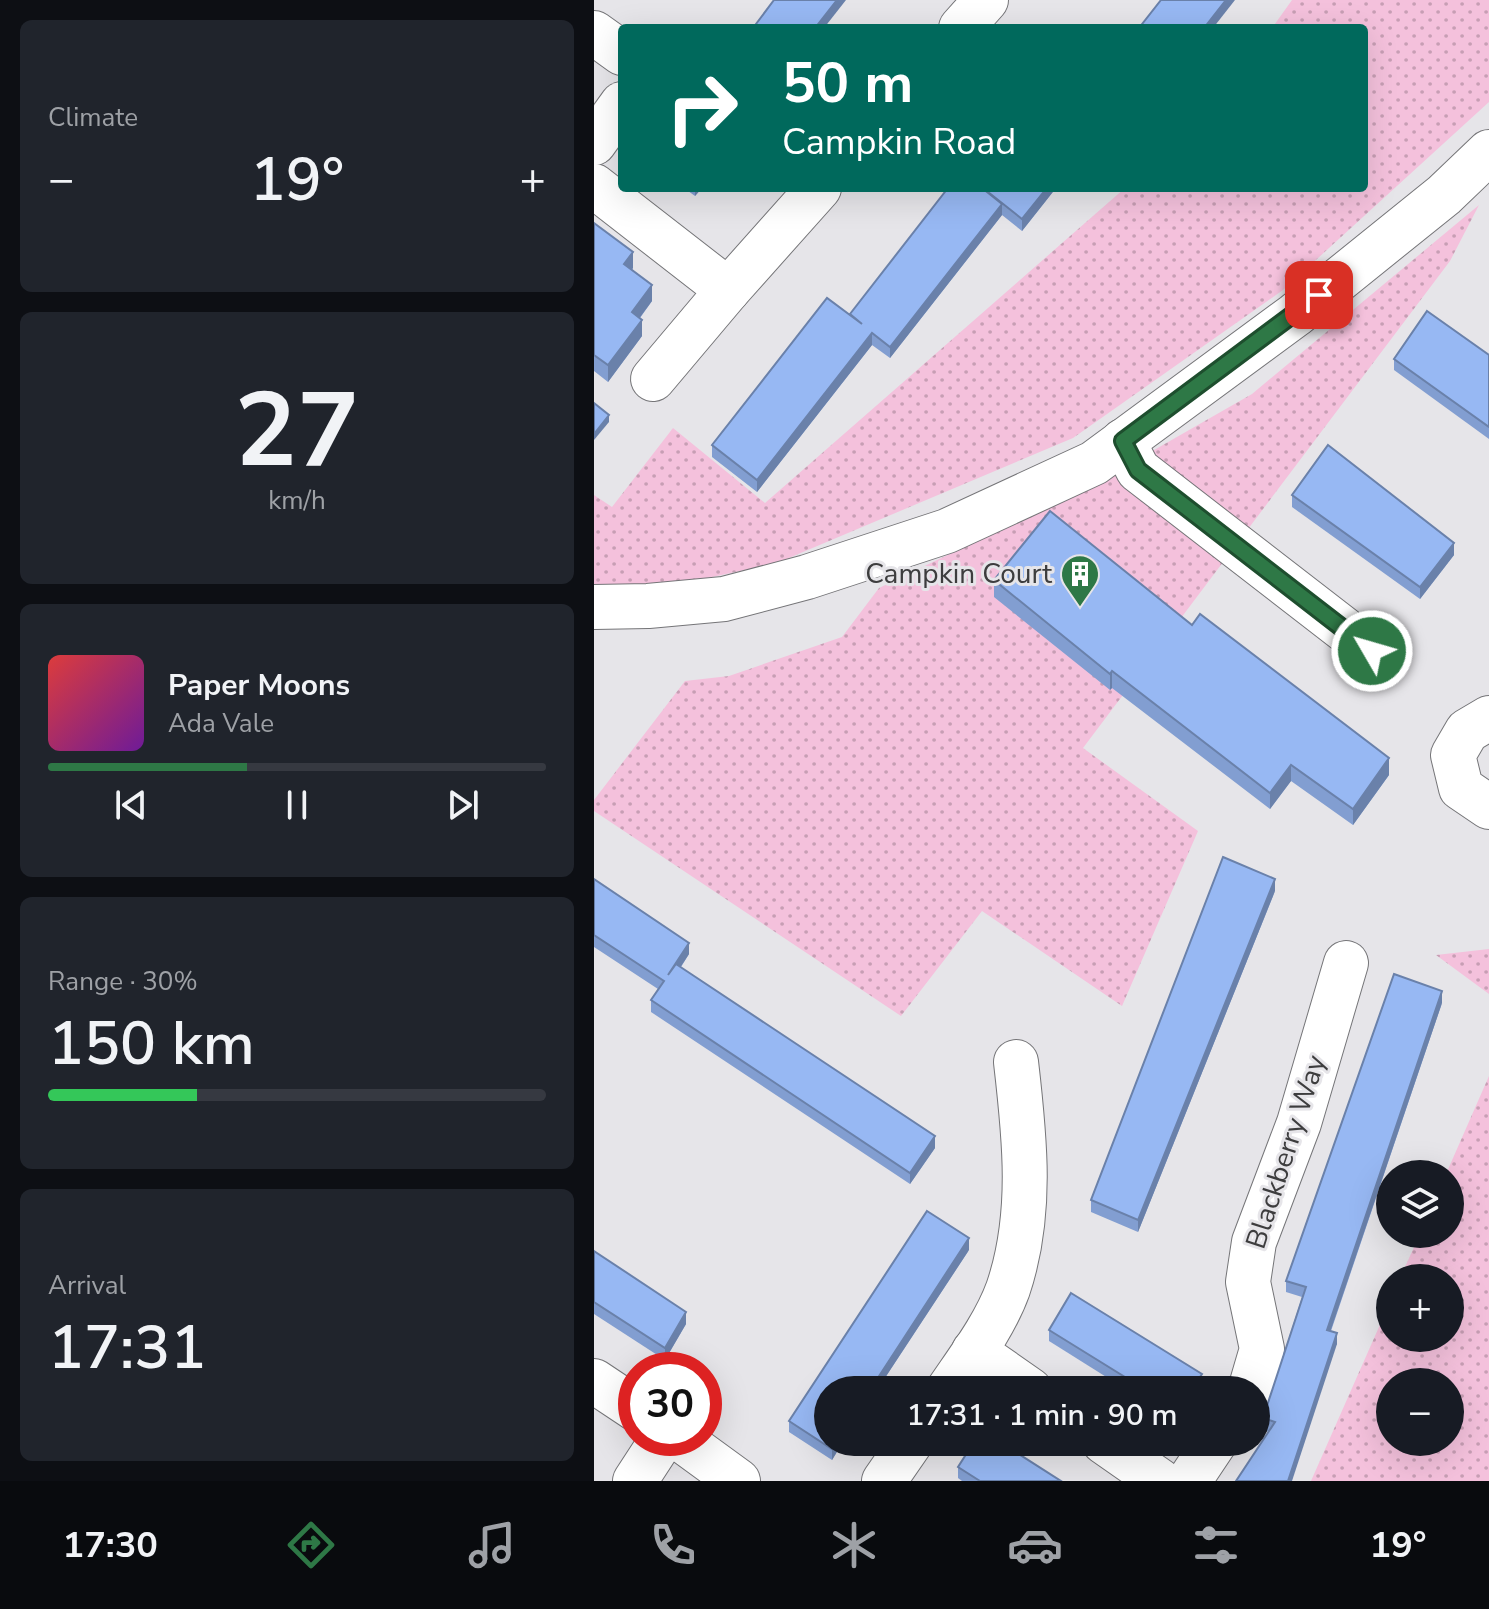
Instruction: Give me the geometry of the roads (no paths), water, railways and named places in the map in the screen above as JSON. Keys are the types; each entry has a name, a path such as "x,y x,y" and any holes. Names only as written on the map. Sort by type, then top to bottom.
{"street":[{"path":"965,24 986,0"},
{"path":"594,33 618,50"},
{"path":"594,143 618,110"},
{"path":"594,607 724,599 807,577 947,531 1094,463 1295,315 1444,195 1489,152"},
{"path":"594,186 728,290"},
{"path":"653,379 815,192"},
{"path":"1123,441 1138,470 1372,651"},
{"path":"1489,718 1467,731 1453,755 1461,788 1489,807"},
{"name":"Blackberry Way","path":"1254,1376 1262,1349 1248,1282 1254,1242 1299,1123 1346,963"},
{"path":"957,1376 1007,1291 1024,1224 1026,1145 1016,1062"},
{"path":"974,1351 1010,1376"},
{"path":"594,1381 618,1397"},
{"path":"635,1481 651,1456"},
{"path":"704,1456 738,1481"},
{"path":"884,1481 901,1456"},
{"path":"1124,1456 1160,1481"},
{"path":"1189,1481 1206,1456"}],"place":[{"name":"Campkin Court","path":"1080,608"}]}
